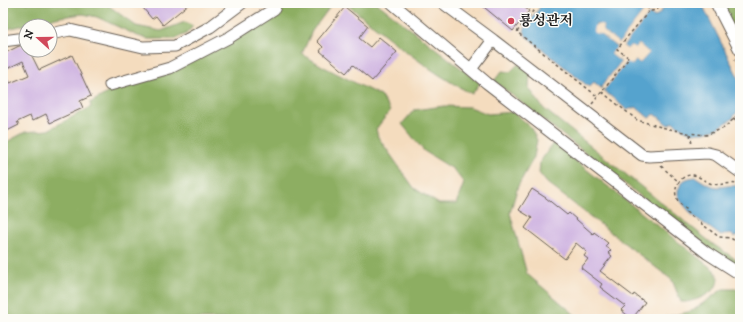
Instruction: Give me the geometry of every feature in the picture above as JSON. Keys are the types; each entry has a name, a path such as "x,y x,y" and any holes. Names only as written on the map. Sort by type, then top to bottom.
{"lane":[{"path":"58,32 70,30 144,47 175,46 210,27 241,3"},
{"path":"110,85 170,68 236,33 274,10 276,3"},
{"path":"392,3 470,69 707,253 740,274"},
{"path":"443,3 493,40 635,151 642,154 653,155 708,153 716,155 740,172"},
{"path":"716,3 740,50"},
{"path":"3,41 18,39"},
{"path":"470,69 493,40"}],"path":[{"path":"523,3 533,11 517,32 598,97"},
{"path":"642,3 650,10 658,10 663,3"},
{"path":"586,112 628,58 617,49 650,10"},
{"path":"602,92 637,120 688,133 706,135 724,128 740,112"},
{"path":"733,119 740,123"},
{"path":"653,155 663,169 678,182"},
{"path":"734,240 719,237 686,212 687,210 677,200 675,190 678,182 687,176 692,175 698,176 711,184 734,183 740,185"}],"green space":[{"path":"3,3 105,3 136,26 161,31 185,22 193,26 186,34 174,39 148,39 138,36 97,17 83,14 56,18 18,18 18,27 3,30"},
{"path":"287,3 333,3 312,31 302,54 381,96 390,111 376,129 378,137 414,188 439,204 456,204 464,183 453,169 424,151 402,124 414,110 444,106 470,107 488,114 513,112 530,126 537,140 534,157 518,186 510,213 527,274 580,319 3,319 3,144 25,132 48,130 91,107 90,103 109,92 168,73 274,15"},
{"path":"345,3 377,3 480,83 472,94 455,85 406,52"},
{"path":"719,3 740,3 740,42"},
{"path":"518,64 530,72 529,88 543,108 714,245 740,262 740,269 708,249 494,81 502,71 510,72"},
{"path":"553,143 715,271 719,279 715,288 708,294 699,298 681,302 672,280 547,183 539,173 540,162"},
{"path":"723,289 740,289 740,319 658,319 692,311"}],"water":[{"path":"535,3 633,3 644,11 619,43 602,30 603,26 596,24 594,31 617,47 611,54 621,62 601,87 604,90 628,61 632,65 636,60 640,63 649,53 639,44 635,48 631,45 627,49 623,46 649,14 655,17 661,12 666,3 702,4 740,81 740,108 732,119 718,128 705,132 692,133 673,122 668,125 655,114 649,118 636,107 627,110 594,82 589,87 526,36 524,30 540,7"},
{"path":"696,177 717,187 740,187 740,235 734,237 730,233 721,236 691,214 681,201 678,190 681,184 686,179"}],"pier":[{"path":"644,11 646,12 619,45 601,32 618,46 614,54 623,62 604,88 626,60 631,62 636,58 640,60 646,53 639,47 636,50 631,47 627,51 621,46 647,13 649,14 623,46 627,49 631,45 635,48 639,44 649,53 640,63 636,60 632,65 627,62 604,90 601,88 621,62 611,54 617,47 600,34 595,33 594,26 600,24 603,26 602,30 619,43","holes":["596,27 601,27 601,32 597,32"]}],"building":[{"path":"139,3 190,3 163,25 156,16 152,19"},
{"name":"룡성관저","path":"479,3 519,3 529,11 513,31"},
{"path":"345,7 368,26 359,38 370,47 379,37 397,52 372,81 353,65 346,73 320,51 323,47 317,41"},
{"path":"18,46 18,58 33,58 39,70 72,55 91,96 80,101 83,108 50,123 46,114 32,121 30,116 17,122 19,125 3,133 3,54","holes":["23,61 29,75 10,83 4,70"]},
{"path":"532,189 567,215 569,213 593,234 594,232 608,243 605,246 611,250 608,253 612,256 600,271 633,296 634,294 645,302 632,319 621,310 625,306 600,287 602,284 581,268 588,259 584,256 587,252 576,243 565,259 525,228 532,218 519,210"}],"place":[{"name":"룡성관저","path":"511,21"}]}
